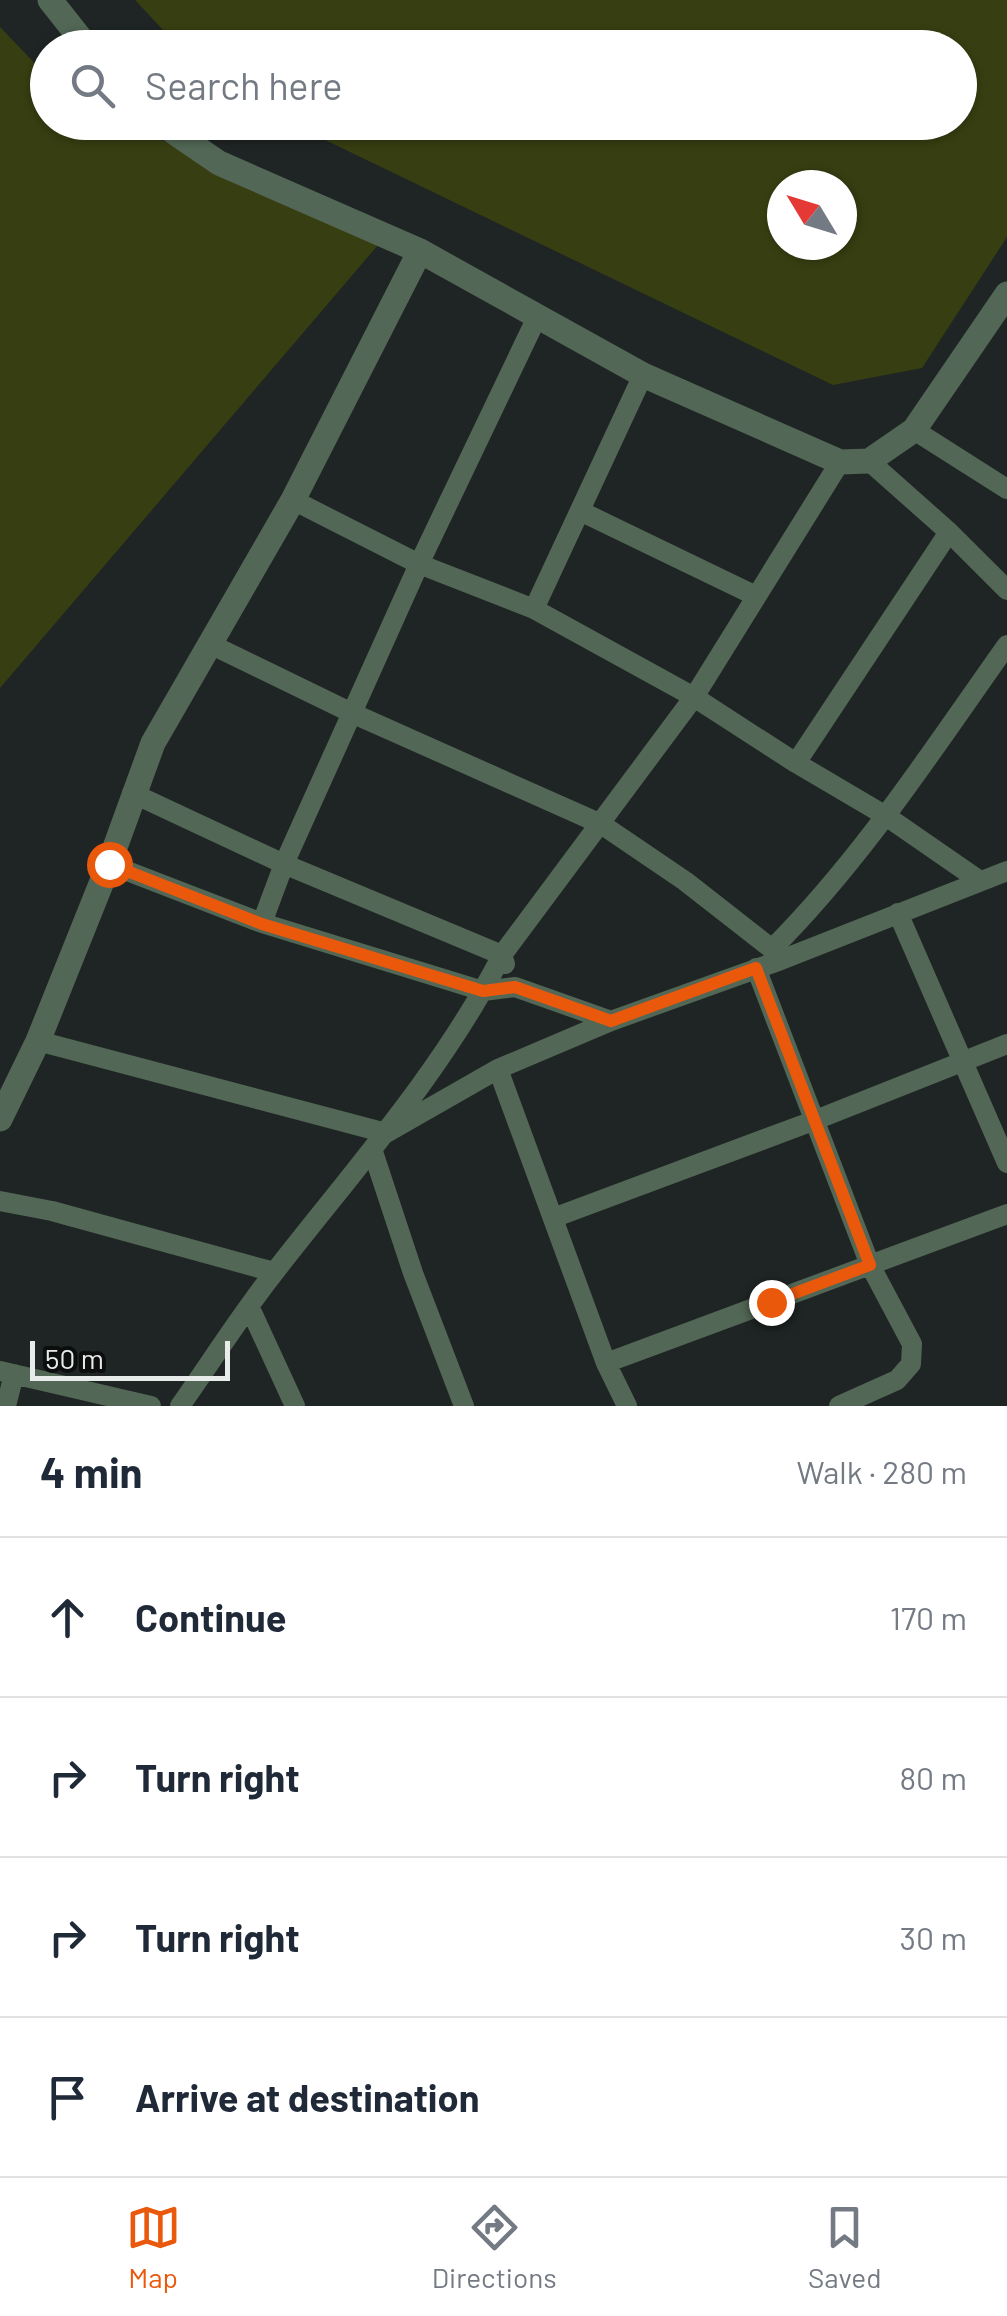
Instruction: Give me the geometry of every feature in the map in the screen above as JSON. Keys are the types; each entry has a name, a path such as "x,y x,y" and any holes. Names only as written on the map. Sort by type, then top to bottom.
{"street":[{"path":"50,0 74,30"},
{"path":"185,140 219,163 420,251 644,374 840,462 869,461 914,430 1007,294"},
{"path":"0,1119 38,1041 109,864 152,743 293,500 420,251"},
{"path":"262,924 284,864 419,564 538,315"},
{"path":"534,609 644,374"},
{"path":"914,430 1007,489"},
{"path":"869,461 950,532 1007,590"},
{"path":"180,1406 274,1272 373,1152 483,991 502,955 694,697 840,462"},
{"path":"293,500 419,564 534,609 694,697 886,816 980,881"},
{"path":"580,511 756,596"},
{"path":"796,763 950,532"},
{"path":"210,644 354,714 601,824 684,880 776,954"},
{"path":"38,1041 386,1133 498,1068 756,968 776,954 886,816 1007,645"},
{"path":"132,793 284,864 502,955 515,987"},
{"path":"109,864 262,924 483,991 515,987 611,1021"},
{"path":"776,954 898,914 1007,871"},
{"path":"898,914 1007,1162"},
{"path":"756,968 870,1265 912,1344 911,1364 897,1380 839,1406"},
{"path":"553,1218 1007,1044"},
{"path":"498,1068 606,1363 627,1406"},
{"path":"373,1152 413,1274 464,1406"},
{"path":"0,1201 52,1211 274,1272"},
{"path":"606,1363 1007,1214"},
{"path":"249,1306 295,1406"},
{"path":"6,1406 7,1373 151,1406"}],"green space":[{"path":"135,0 1007,0 1007,237 922,368 833,385 325,140 977,140 977,30 163,30"},
{"path":"0,27 30,58 30,140 162,140 207,163 390,231 0,688"}],"route":[{"path":"109,864 262,924 483,991 515,987 611,1021 756,968 870,1265 771,1302"}]}
